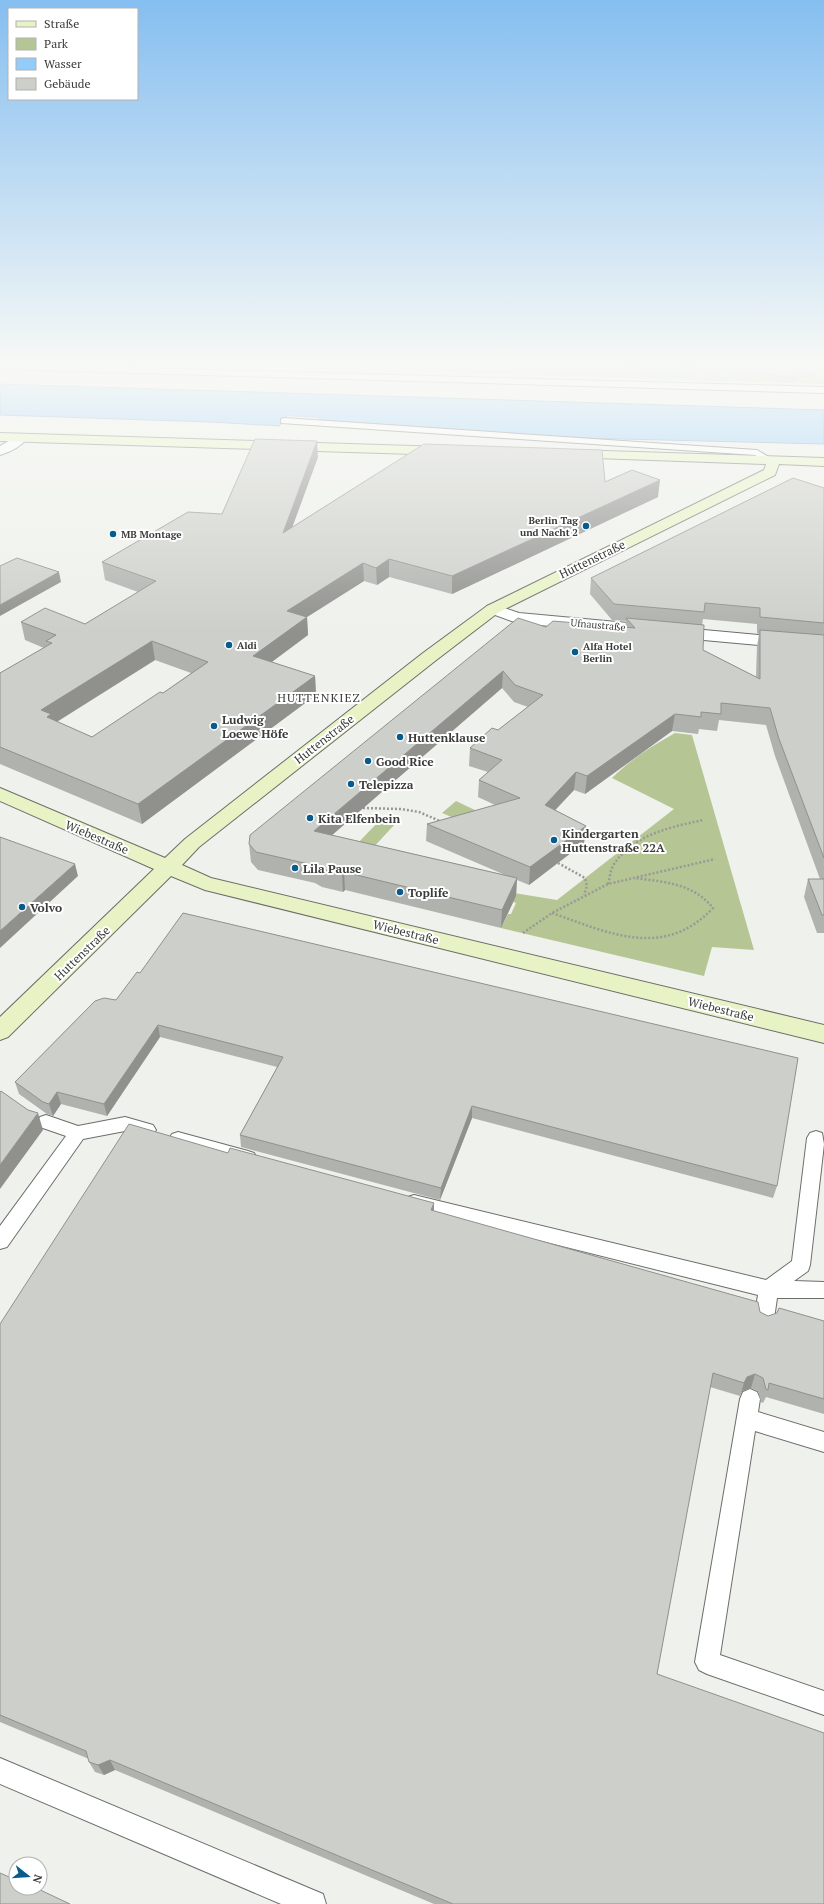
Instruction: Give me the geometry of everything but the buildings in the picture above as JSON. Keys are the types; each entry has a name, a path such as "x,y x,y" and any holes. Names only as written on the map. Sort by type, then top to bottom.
{"street":[{"path":"564,454 773,462 824,462"},
{"name":"Huttenstraße","path":"0,1031 104,931 167,867 204,833 429,656 493,609 770,472 773,462"},
{"name":"Ufnaustraße","path":"493,609 517,618 824,646"},
{"name":"Wiebestraße","path":"0,794 205,883 824,1034"}],"lane":[{"path":"756,453 773,462"},
{"path":"39,1119 78,1133 126,1124 267,1163"},
{"path":"0,1241 78,1133"},
{"path":"764,1319 769,1289 801,1265 816,1138"},
{"path":"397,1197 769,1289 824,1290"},
{"path":"824,1442 749,1409 707,1662 824,1704"},
{"path":"0,1771 313,1904"}],"path":[{"path":"363,808 401,809 419,812 442,822"},
{"path":"608,884 613,866 623,854 640,841 659,831 703,820"},
{"path":"523,933 552,912 608,884 715,859"},
{"path":"558,863 585,878 587,886 584,895"},
{"path":"552,912 625,938 648,940 671,935 690,928 704,919 713,908 700,892 676,884 635,878"}],"green space":[{"path":"675,733 692,735 754,950 712,947 704,976 501,928 508,914 511,914 516,903 513,902 516,896 514,893 557,900 674,809 612,778 642,753"},
{"path":"456,801 477,811 463,822 442,813"},
{"path":"382,818 396,823 371,850 356,845"}],"place":[{"name":"Berlin Tag und Nacht 2","path":"586,526"},
{"name":"MB Montage","path":"113,534"},
{"name":"Aldi","path":"229,645"},
{"name":"Alfa Hotel Berlin","path":"575,652"},
{"name":"Ludwig Loewe Höfe","path":"214,726"},
{"name":"Huttenklause","path":"400,737"},
{"name":"Good Rice","path":"368,761"},
{"name":"Telepizza","path":"351,784"},
{"name":"Kita Elfenbein","path":"310,818"},
{"name":"Kindergarten Huttenstraße 22A","path":"554,840"},
{"name":"Lila Pause","path":"295,868"},
{"name":"Toplife","path":"400,892"},
{"name":"Volvo","path":"22,907"}],"district":[{"name":"HUTTENKIEZ","path":"319,697"}]}
